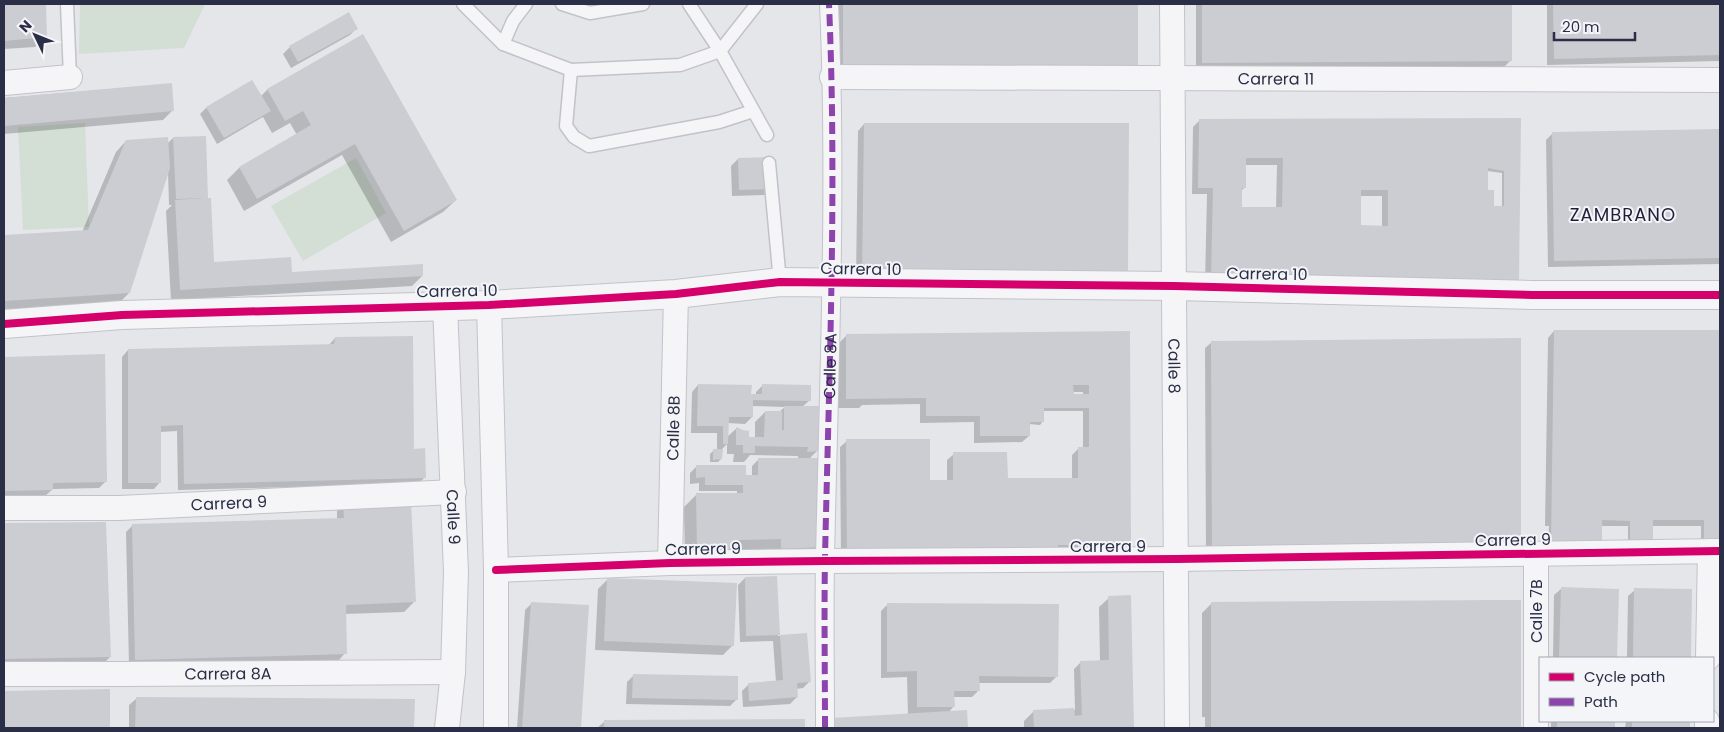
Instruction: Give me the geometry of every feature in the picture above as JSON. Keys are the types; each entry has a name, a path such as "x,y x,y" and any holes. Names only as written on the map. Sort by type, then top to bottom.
{"street":[{"name":"Calle 8A","path":"825,728 825,561 833,283 830,4"},
{"name":"Calle 8","path":"1172,4 1177,728"},
{"path":"4,82 70,77"},
{"name":"Carrera 11","path":"832,77 1720,80"},
{"name":"Carrera 10","path":"4,324 122,315 489,305 676,294 780,282 1174,286 1532,294 1720,295"},
{"name":"Calle 8B","path":"670,563 676,294"},
{"name":"Calle 9","path":"445,305 456,572 448,728"},
{"path":"489,305 496,570 496,728"},
{"name":"Carrera 9","path":"4,508 119,508 454,492"},
{"path":"1708,657 1715,551"},
{"name":"Carrera 9","path":"496,570 670,563 1176,559 1715,551"},
{"name":"Calle 7B","path":"1536,554 1536,728"},
{"name":"Carrera 8A","path":"4,674 452,672"}],"lane":[{"path":"67,4 70,77"},
{"path":"463,4 503,44 571,70 680,65 720,51 757,4"},
{"path":"503,44 513,21 526,4"},
{"path":"562,4 590,13 643,4"},
{"path":"689,4 720,51 767,135"},
{"path":"571,70 566,126 574,137 589,146 719,122 752,111"},
{"path":"769,163 780,282"}],"shaded area":[{"path":"80,4 205,4 184,48 79,54"},
{"path":"85,123 89,227 23,230 18,127"},
{"path":"356,158 386,213 303,261 271,206"}],"building":[{"path":"4,4 46,4 47,37 4,41"},
{"path":"843,4 1138,4 1138,70 843,70"},
{"path":"1202,4 1512,4 1512,61 1202,63"},
{"path":"1553,4 1720,4 1720,55 1554,59"},
{"path":"349,12 358,29 298,62 289,46"},
{"path":"363,34 457,200 404,231 355,144 257,199 239,167 311,125 303,111 285,121 267,89"},
{"path":"252,80 271,111 224,138 206,107"},
{"path":"172,83 174,111 4,126 4,98"},
{"path":"1521,118 1519,283 1211,278 1213,188 1198,188 1199,119","holes":["1246,158 1283,158 1282,207 1242,207 1242,188 1246,188","1488,168 1504,171 1504,206 1494,206 1494,190 1488,190","1361,190 1388,190 1388,226 1361,225"]},
{"path":"864,123 1129,123 1128,274 862,274"},
{"path":"1720,129 1720,258 1554,261 1552,132"},
{"path":"206,136 208,198 211,198 214,262 291,257 292,272 423,264 423,276 180,290 175,200 206,198 176,199 173,137"},
{"path":"168,137 170,168 130,293 4,301 4,235 88,230 126,140"},
{"path":"773,157 774,189 739,190 738,158"},
{"path":"1554,330 1720,330 1720,544 1704,544 1704,520 1653,520 1653,544 1630,544 1630,521 1602,520 1602,544 1551,544"},
{"path":"1130,331 1131,545 1058,545 1058,557 847,559 846,439 930,439 930,480 953,480 953,452 1007,452 1008,478 1078,478 1078,447 1089,447 1089,408 1044,408 1044,422 1030,422 1030,436 980,436 980,416 926,416 926,398 846,399 846,334","holes":["1073,385 1089,385 1089,394 1074,394"]},
{"path":"413,336 414,449 425,448 426,478 184,484 183,425 161,426 161,483 128,483 128,349 334,344 335,337"},
{"path":"1521,338 1521,546 1212,548 1211,341"},
{"path":"105,354 107,482 53,483 53,490 4,491 4,357"},
{"path":"698,384 752,385 751,394 762,394 762,384 811,385 811,401 753,400 753,417 729,417 728,444 723,444 723,426 697,426"},
{"path":"784,406 819,406 818,451 807,452 808,447 755,446 755,453 743,453 743,445 736,445 736,427 749,431 749,437 764,437 765,411 782,411 782,430 784,430"},
{"path":"713,449 723,449 722,459 713,460"},
{"path":"758,458 819,458 820,547 781,549 781,539 738,540 738,550 697,551 696,493 743,493 743,485 705,485 705,477 696,478 696,465 746,465 746,475 758,475"},
{"path":"411,501 416,602 346,605 347,654 135,660 132,524 344,518 343,503"},
{"path":"106,522 111,657 4,659 4,523"},
{"path":"777,576 780,635 746,636 745,577"},
{"path":"607,578 737,583 734,646 604,641"},
{"path":"1561,587 1619,589 1617,657 1559,657"},
{"path":"1634,588 1692,589 1691,657 1633,657"},
{"path":"1131,595 1134,728 1034,728 1033,710 1074,708 1075,716 1082,715 1080,661 1109,660 1108,596"},
{"path":"1521,600 1521,728 1211,728 1211,602"},
{"path":"531,602 589,605 581,728 522,728"},
{"path":"887,603 1059,604 1058,677 979,676 980,691 954,691 955,707 917,707 917,671 887,672"},
{"path":"807,633 811,682 797,683 798,697 749,701 748,683 783,680 780,635"},
{"path":"633,674 738,676 738,700 632,698"},
{"path":"110,689 110,728 4,728 4,691"},
{"path":"136,697 415,699 414,728 135,728"},
{"path":"967,710 968,728 832,728 832,718"},
{"path":"805,719 805,728 604,728 604,720"},
{"path":"1557,722 1615,722 1615,728 1557,728"},
{"path":"1632,722 1690,722 1690,728 1632,728"}],"marked path":[{"path":"825,728 825,558 832,212 829,4"}],"cycle path":[{"path":"4,324 122,315 489,305 676,294 780,282 1174,286 1532,295 1720,295"},
{"path":"496,570 670,563 1176,559 1720,551"}],"district":[{"name":"ZAMBRANO","path":"1623,214"}]}
